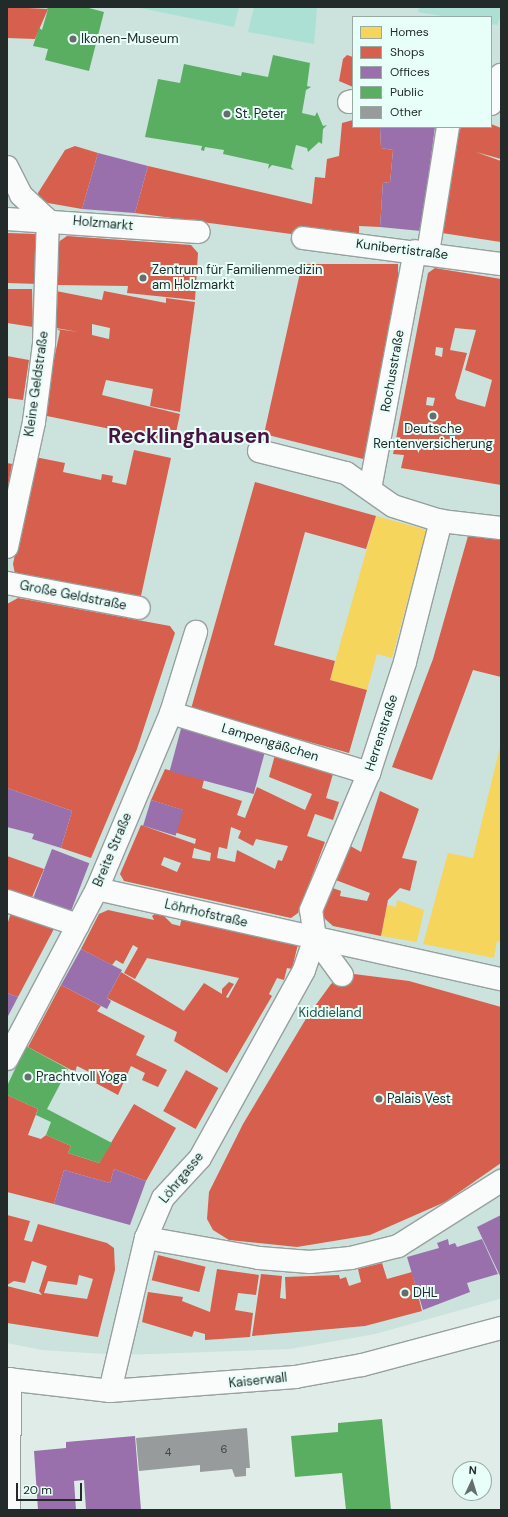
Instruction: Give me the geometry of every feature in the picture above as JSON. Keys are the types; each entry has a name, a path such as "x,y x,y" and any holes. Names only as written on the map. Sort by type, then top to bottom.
{"street":[{"path":"492,102 501,75"},
{"name":"Rochusstraße","path":"370,490 448,128"},
{"path":"7,167 22,195 48,220"},
{"name":"Holzmarkt","path":"7,219 48,220 199,232"},
{"name":"Kleine Geldstraße","path":"7,547 34,422 44,344 48,220"},
{"name":"Kunibertistraße","path":"303,238 422,252 501,264"},
{"path":"259,451 346,473 393,506 441,521 501,528"},
{"name":"Herrenstraße","path":"315,938 311,910 369,773 405,662 441,521"},
{"name":"Große Geldstraße","path":"7,583 139,608"},
{"name":"Breite Straße","path":"7,1059 97,889 171,713 196,632"},
{"name":"Lampengäßchen","path":"171,713 369,773"},
{"name":"Löhrhofstraße","path":"97,889 501,980"},
{"path":"11,902 78,925"},
{"path":"315,938 342,975"},
{"name":"Löhrgasse","path":"110,1391 146,1238 163,1198 200,1158 304,970 315,938"},
{"path":"146,1238 259,1258 310,1262 351,1258 398,1246 501,1181"},
{"name":"Kaiserwall","path":"8,1379 110,1391 295,1377 362,1365 501,1328"},
{"path":"8,1379 9,1510"}],"shaded area":[{"path":"7,7 501,7 501,1298 375,1334 290,1349 121,1355 42,1350 7,1343"}],"green space":[{"path":"135,7 239,7 234,27"},
{"path":"254,7 317,7 314,44 248,32"},
{"path":"419,7 501,7 501,16 497,25 492,24 492,16 442,16 418,12"}],"building: Homes":[{"path":"376,516 427,530 392,658 377,654 367,690 330,680"},
{"path":"501,743 501,942 497,941 494,958 423,944 448,853 473,858"},
{"path":"397,900 424,910 417,942 381,936 387,905 396,907"}],"building: Shops":[{"path":"7,7 48,9 35,39 7,38"},
{"path":"347,55 352,57 352,87 339,81 343,59"},
{"path":"352,120 352,128 380,128 381,148 393,150 390,183 383,182 380,227 359,226 359,236 291,234 135,213 148,166 312,204 315,177 325,178 327,159 339,156 342,123"},
{"path":"492,124 501,128 501,159 476,152 501,161 501,242 442,233 455,144 461,128 492,128"},
{"path":"75,146 98,153 82,209 48,203 39,198 38,193 65,150"},
{"path":"7,233 38,234 38,284 8,283 8,289 32,289 33,327 7,323"},
{"path":"67,236 191,245 198,253 195,300 127,293 128,286 56,285 57,243"},
{"path":"302,264 398,264 398,295 386,345 390,345 367,460 264,434"},
{"path":"435,268 501,279 501,485 401,468 404,455 393,454 428,273","holes":["455,328 476,330 465,370 492,380 485,407 457,399 455,395 467,353 450,350","436,347 443,348 442,357 435,355","427,397 435,398 433,406 426,405"]},
{"path":"56,291 102,300 104,291 166,303 166,298 195,302 180,412 150,406 153,389 106,380 102,395 180,414 174,442 42,415 60,331 57,329 78,332 56,328","holes":["92,324 110,328 109,339 92,335"]},
{"path":"7,356 29,360 23,400 7,398"},
{"path":"134,450 171,458 141,596 15,574 13,564 35,457 65,463 63,472 101,480 102,474 113,476 112,482 126,485"},
{"path":"7,463 12,464 8,487 7,487"},
{"path":"255,482 376,516 366,549 305,532 274,645 335,661 330,680 367,690 349,753 191,709"},
{"path":"468,536 501,540 501,677 473,670 432,780 392,767 433,659"},
{"path":"18,598 170,626 175,633 137,749 91,858 61,848 72,811 7,788 7,604"},
{"path":"276,751 335,767 326,798 339,802 333,820 315,814 307,836 325,842 298,913 291,918 124,881 120,874 141,825 195,844 196,839 174,832 183,810 151,800 165,769 204,780 202,788 242,801 237,815 245,818 257,787 305,810 312,794 269,777","holes":["231,827 241,831 238,838 253,846 256,839 288,846 282,861 278,860 275,869 237,850 235,862 217,858 219,847 227,849","194,848 211,853 210,861 192,858","164,857 181,863 177,872 161,865"]},
{"path":"380,791 419,809 402,858 417,861 410,891 400,888 388,900 381,936 333,926 324,918 323,907 330,887 341,891 340,896 367,901 370,893 333,879 347,844 361,852"},
{"path":"7,856 44,869 30,902 7,894"},
{"path":"12,910 56,925 18,997 7,993 7,925"},
{"path":"108,910 154,920 152,916 159,911 172,924 180,926 182,917 298,944 292,969 287,968 284,980 277,978 269,994 272,996 227,1073 174,1041 177,1032 107,998 121,972 184,1011 204,983 222,994 222,989 229,982 234,984 226,997 228,998 239,978 147,958 135,979 124,973 138,948 133,945 123,964 116,960 112,965 81,949 99,914"},
{"name":"Palais Vest","path":"346,973 409,981 501,1007 501,1163 445,1202 370,1235 297,1247 229,1240 213,1230 207,1219 209,1192 243,1124 307,1017 331,984"},
{"path":"61,985 101,1006 97,1011 145,1036 136,1055 167,1070 158,1087 142,1080 145,1073 131,1066 118,1095 90,1080 93,1074 77,1066 75,1072 28,1047"},
{"path":"186,1070 218,1088 196,1129 163,1111"},
{"path":"7,1095 38,1109 28,1135 41,1139 46,1135 71,1146 68,1153 99,1163 134,1104 176,1128 146,1181 114,1169 110,1183 64,1170 54,1204 7,1192"},
{"path":"7,1215 30,1221 24,1240 32,1242 38,1224 107,1243 114,1248 115,1270 98,1337 7,1323 7,1286 42,1295 39,1291 47,1266 32,1261 25,1283 14,1281 7,1285","holes":["79,1275 93,1279 87,1299 44,1293 48,1281 77,1285"]},
{"path":"158,1255 206,1267 199,1292 152,1280"},
{"path":"382,1263 387,1279 412,1272 422,1311 365,1326 252,1336 261,1274 282,1276 280,1298 286,1299 285,1277 339,1275 340,1279 346,1277 349,1286 361,1282 358,1269"},
{"path":"217,1269 259,1275 256,1295 238,1293 235,1310 253,1313 250,1337 205,1340 205,1334 194,1331 192,1337 142,1322 148,1292 183,1297 182,1301 210,1312"}],"building: Offices":[{"path":"380,128 435,128 421,231 380,227 383,182 390,183 393,150 381,148"},
{"path":"98,153 148,166 135,213 82,209"},
{"path":"182,725 266,748 254,794 170,771"},
{"path":"7,788 72,811 61,848 32,839 34,834 7,827"},
{"path":"151,800 184,810 176,836 143,826"},
{"path":"52,849 89,863 69,917 32,902"},
{"path":"81,949 122,970 107,998 111,1001 107,1009 61,985"},
{"path":"7,993 18,997 7,1018"},
{"path":"114,1169 146,1181 130,1225 54,1204 64,1170 110,1183"},
{"path":"501,1215 501,1278 477,1227"},
{"path":"448,1239 449,1245 455,1243 457,1247 482,1239 498,1274 467,1283 470,1292 423,1310 407,1257 439,1248 437,1243"},
{"path":"135,1436 141,1510 86,1510 84,1480 74,1481 76,1510 38,1510 34,1451 66,1448 66,1442"}],"building: Public":[{"path":"45,7 85,7 104,12 89,71 45,60 48,49 33,46 39,28 42,30 48,9"},
{"name":"St. Peter","path":"273,55 310,63 307,86 311,87 306,90 302,113 315,116 317,112 323,126 327,125 323,129 322,144 319,142 308,152 307,148 296,145 291,167 294,170 272,165 268,169 269,164 223,154 224,150 205,147 204,151 201,150 202,146 145,137 158,79 180,83 184,64 241,76 242,72 268,77"},
{"path":"26,1046 68,1069 47,1109 112,1143 99,1163 68,1153 71,1146 46,1135 51,1122 36,1115 38,1109 7,1095 7,1086"},
{"path":"382,1419 391,1510 346,1510 342,1473 295,1477 291,1436 338,1432 338,1423"}],"building: Other":[{"path":"247,1428 250,1468 246,1468 246,1476 235,1477 232,1469 200,1472 200,1465 139,1471 136,1438"}],"place":[{"name":"Ikonen-Museum","path":"73,39"},
{"name":"St. Peter","path":"227,114"},
{"name":"Zentrum für Familienmedizin am Holzmarkt","path":"143,278"},
{"name":"Deutsche Rentenversicherung","path":"433,416"},
{"name":"Prachtvoll Yoga","path":"28,1077"},
{"name":"Palais Vest","path":"379,1099"},
{"name":"DHL","path":"405,1293"}],"district":[{"name":"Recklinghausen","path":"189,436"}],"park label":[{"name":"Kiddieland","path":"330,1013"}]}
